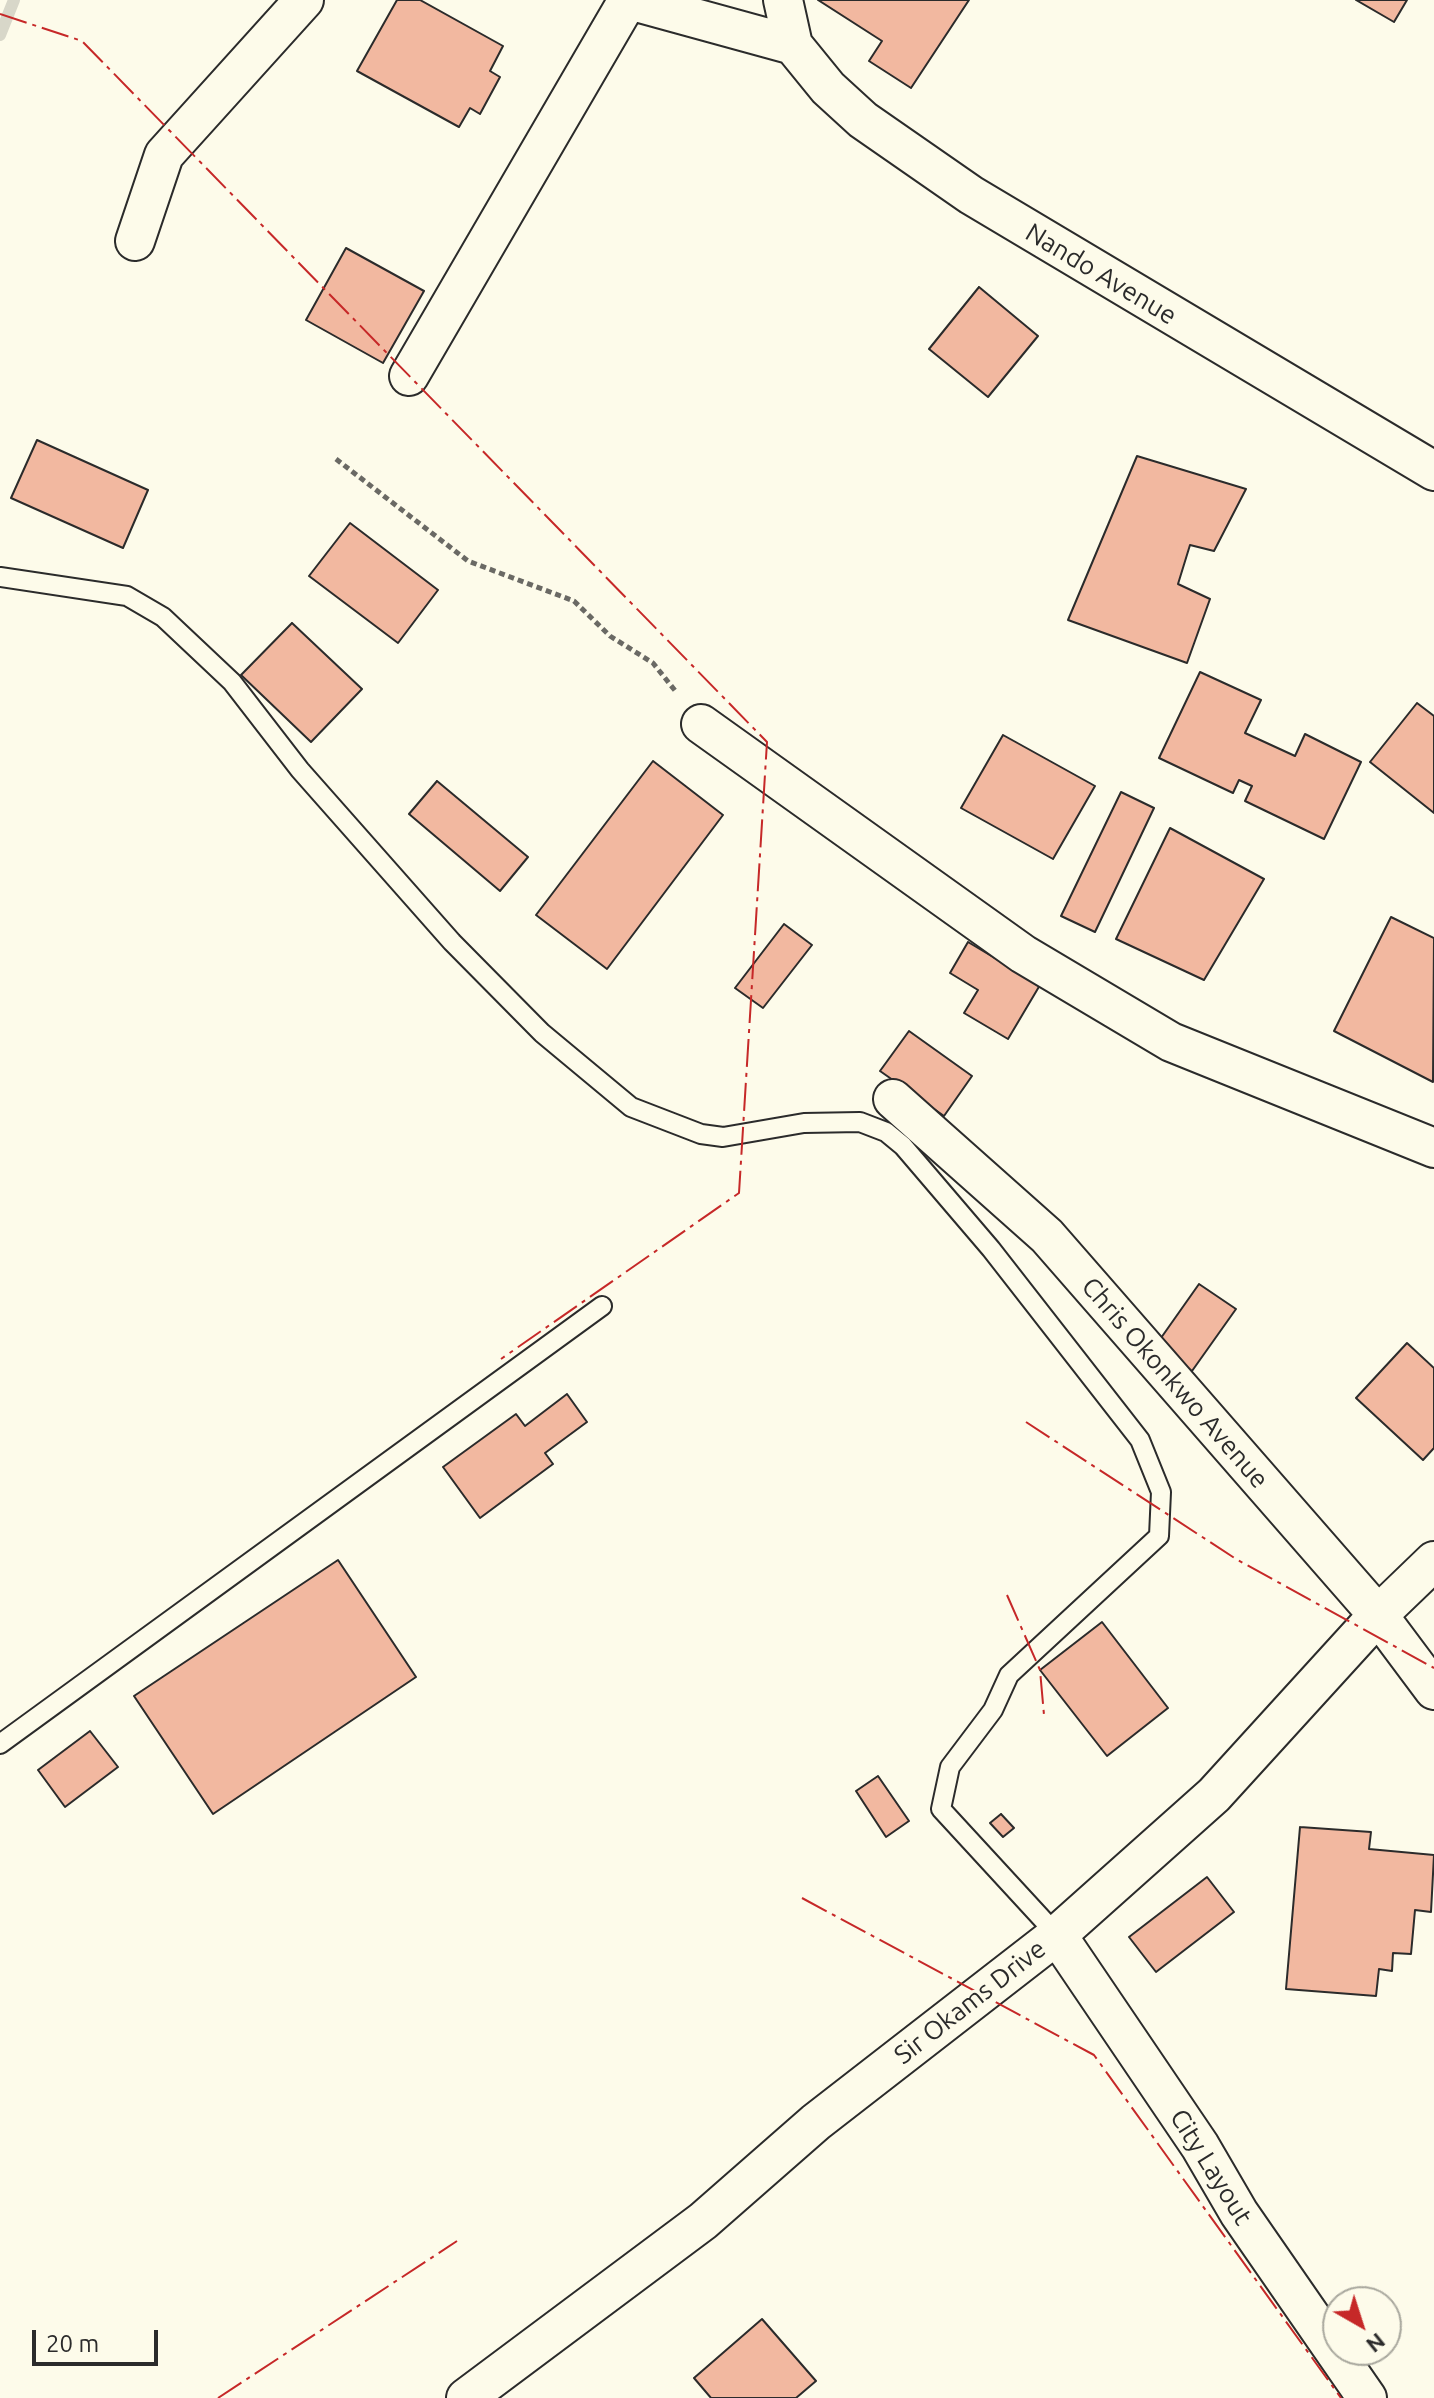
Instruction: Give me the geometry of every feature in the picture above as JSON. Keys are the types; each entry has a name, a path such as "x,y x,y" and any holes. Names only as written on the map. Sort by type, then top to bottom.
{"street":[{"path":"135,241 164,155 304,0"},
{"path":"409,376 628,0 793,45 783,0"},
{"name":"Nando Avenue","path":"793,45 828,88 863,120 971,195 1434,471"},
{"path":"701,724 1023,954 1171,1042 1434,1148"},
{"name":"Chris Okonkwo Avenue","path":"893,1099 1047,1236 1378,1615 1434,1690"},
{"name":"Sir Okams Drive","path":"466,2398 703,2221 816,2122 1057,1935 1214,1795 1378,1615 1434,1561"},
{"name":"City Layout","path":"1057,1935 1200,2146 1239,2213 1367,2398"}],"lane":[{"path":"0,577 127,596 163,617 232,682 300,770 452,942 542,1033 631,1107 701,1134 723,1137 804,1123 860,1122 903,1146 991,1249 1140,1440 1161,1492 1159,1536 1009,1675 993,1710 950,1767 941,1809 1057,1935"},
{"path":"0,1744 602,1306"}],"path":[{"path":"336,459 468,561 574,601 610,636 653,663 701,724"}],"building":[{"path":"397,0 420,0 503,46 490,71 500,77 480,114 470,108 459,127 357,71"},
{"path":"818,0 969,0 911,88 869,61 882,41"},
{"path":"1356,0 1407,0 1394,22"},
{"path":"346,248 424,291 383,363 306,320"},
{"path":"979,287 1038,336 988,397 929,349"},
{"path":"37,440 148,490 123,548 11,498"},
{"path":"1137,456 1246,489 1214,551 1190,545 1178,584 1210,599 1187,663 1068,620"},
{"path":"350,523 438,590 398,643 309,576"},
{"path":"292,623 362,689 311,742 241,675"},
{"path":"1200,672 1261,700 1245,733 1295,756 1305,734 1361,762 1324,839 1245,801 1252,786 1239,780 1233,793 1159,758"},
{"path":"1417,703 1434,716 1434,813 1370,762"},
{"path":"1003,735 1095,786 1053,859 961,808"},
{"path":"653,761 723,815 607,969 536,915"},
{"path":"437,781 528,857 500,891 409,814"},
{"path":"1121,792 1154,808 1095,932 1061,916"},
{"path":"1170,828 1264,879 1204,980 1116,939"},
{"path":"1391,917 1434,938 1433,1082 1334,1031"},
{"path":"784,924 812,945 763,1008 735,988"},
{"path":"968,942 1040,985 1008,1039 964,1013 978,990 950,973"},
{"path":"909,1031 972,1076 944,1116 880,1071"},
{"path":"1199,1284 1236,1309 1192,1371 1156,1345"},
{"path":"1407,1343 1434,1368 1434,1448 1423,1460 1356,1398"},
{"path":"567,1394 587,1422 545,1453 553,1464 480,1518 443,1467 516,1414 525,1426"},
{"path":"338,1560 416,1677 213,1814 134,1696"},
{"path":"1102,1622 1168,1708 1107,1756 1040,1670"},
{"path":"90,1731 118,1767 65,1807 38,1770"},
{"path":"878,1776 909,1821 886,1837 856,1791"},
{"path":"1001,1814 1014,1828 1003,1837 990,1823"},
{"path":"1300,1827 1371,1832 1369,1849 1434,1855 1431,1912 1415,1910 1411,1954 1393,1953 1392,1971 1379,1969 1376,1996 1286,1989"},
{"path":"1207,1877 1234,1912 1156,1972 1129,1937"},
{"path":"762,2319 816,2381 796,2398 711,2398 694,2378"}],"waterway":[{"path":"0,35 14,0"}],"power":[{"path":"0,14 82,41 767,742 739,1193 501,1359"},
{"path":"1026,1422 1236,1559 1434,1668"},
{"path":"1007,1595 1040,1670 1044,1715"},
{"path":"802,1898 1094,2055 1341,2398"},
{"path":"218,2398 457,2241"}]}
